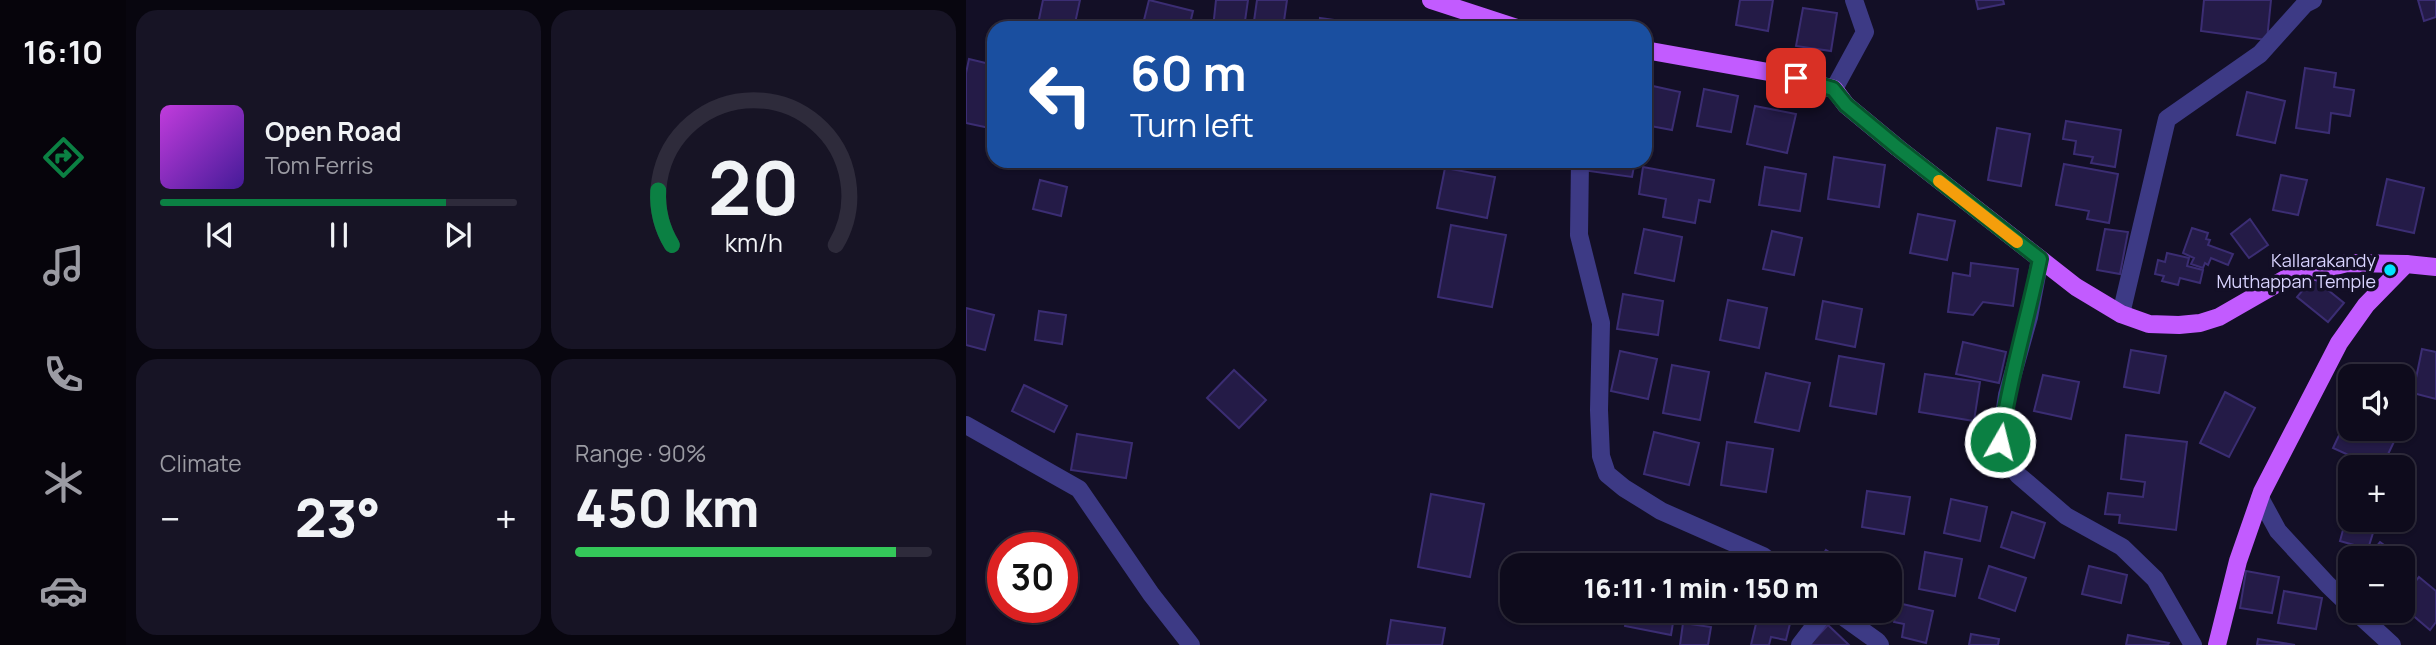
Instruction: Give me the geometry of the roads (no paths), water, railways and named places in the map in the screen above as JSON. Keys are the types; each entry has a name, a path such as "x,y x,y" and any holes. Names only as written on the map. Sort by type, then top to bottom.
{"main road":[{"path":"1431,0 1496,21"},
{"path":"1652,51 1774,73 1833,89 1846,105 1898,148 2076,287 2121,314 2149,324 2200,323 2219,317 2285,279 2347,263 2436,267"},
{"path":"2217,645 2238,561 2260,498 2339,343 2366,305 2406,264"}],"street":[{"path":"1833,89 1866,32 1854,0"},
{"path":"2121,314 2167,119 2260,54 2305,4 2314,0"},
{"path":"1580,168 1579,235 1601,323 1600,444 1607,474 1661,511 1756,553"},
{"path":"2040,259 2029,317 2007,395 2000,442 2018,475 2066,516 2122,547 2154,579 2193,645"},
{"path":"966,425 1079,489 1151,594 1191,645"},
{"path":"2260,498 2278,531 2338,595"},
{"path":"1800,645 1817,623"},
{"path":"1852,623 1880,645"},
{"path":"2368,623 2392,645"}],"place":[{"name":"Kallarakandy Muthappan Temple","path":"2390,270"}]}
